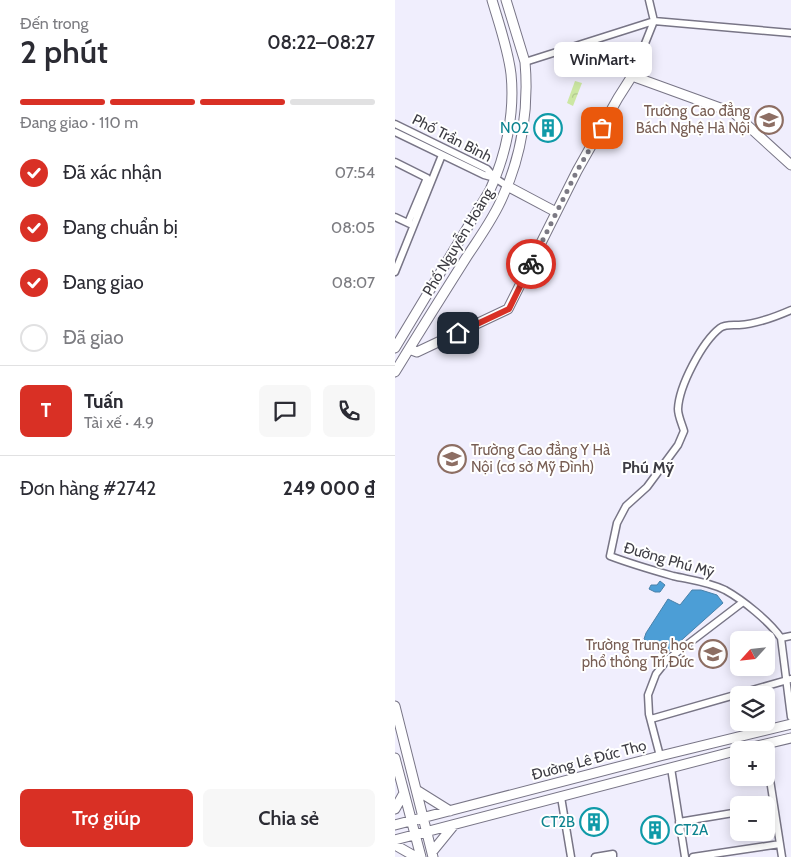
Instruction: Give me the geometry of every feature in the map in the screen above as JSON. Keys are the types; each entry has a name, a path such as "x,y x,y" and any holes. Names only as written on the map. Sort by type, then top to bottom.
{"main road":[{"name":"Phố Nguyễn Hoàng","path":"395,348 490,190 508,133 512,92 511,74 492,0"},
{"name":"Phố Nguyễn Hoàng","path":"395,372 483,233 502,198 517,156 525,116 525,62 506,0"},
{"path":"409,349 417,352 509,309 556,212 632,76 734,113 791,165"},
{"name":"Phố Trần Bình","path":"507,186 556,212"},
{"path":"395,706 433,855"},
{"name":"Đường Lê Đức Thọ","path":"395,825 791,724"},
{"name":"Đường Lê Đức Thọ","path":"775,744 791,738"},
{"name":"Đường Lê Đức Thọ","path":"395,840 730,752"},
{"path":"395,758 421,857"},
{"path":"417,791 450,811"},
{"path":"395,809 404,793"},
{"path":"433,855 454,825"},
{"path":"395,845 416,857"}],"street":[{"path":"632,76 654,21 649,0"},
{"path":"525,62 654,21 791,33"},
{"name":"Phố Trần Bình","path":"395,124 487,168 495,178 507,186"},
{"name":"Phố Trần Bình","path":"395,132 484,175 495,178"},
{"path":"410,225 442,155"},
{"path":"395,162 427,178 395,272"},
{"path":"395,217 410,225"},
{"name":"Đường Phú Mỹ","path":"781,638 775,630 743,602 726,591 705,582 643,567 610,556 617,523 626,506 647,487 678,445 684,431 678,412 683,385 704,347 721,327 767,320 791,310"},
{"path":"660,756 651,719 648,695 656,674 667,660 743,602"},
{"path":"791,636 781,638 789,679 791,717"},
{"path":"651,719 789,679"},
{"path":"671,768 685,857"},
{"path":"561,797 571,857"},
{"path":"775,812 782,857"},
{"path":"679,822 730,814"},
{"path":"693,857 780,844"},
{"path":"595,857 613,854 613,857"}],"green space":[{"path":"575,81 582,83 573,106 567,103"}],"water":[{"path":"660,581 665,585 660,592 649,589 651,585 657,585"},
{"path":"692,590 701,590 717,595 723,603 666,654 661,654 644,639 646,633 668,599 680,605"}],"way so far":[{"path":"531,264 577,171 602,128"}],"place":[{"name":"Trường Cao đẳng Bách Nghệ Hà Nội","path":"769,120"},
{"name":"N02","path":"548,128"},
{"name":"WinMart+","path":"602,128"},
{"name":"Trường Cao đẳng Y Hà Nội (cơ sở Mỹ Đình)","path":"452,459"},
{"name":"Trường Trung học phổ thông Trí Đức","path":"713,654"},
{"name":"CT2B","path":"594,822"},
{"name":"CT2A","path":"655,830"}],"district":[{"name":"Phú Mỹ","path":"648,467"}],"route":[{"path":"458,333 509,309 519,285 531,264"}]}
